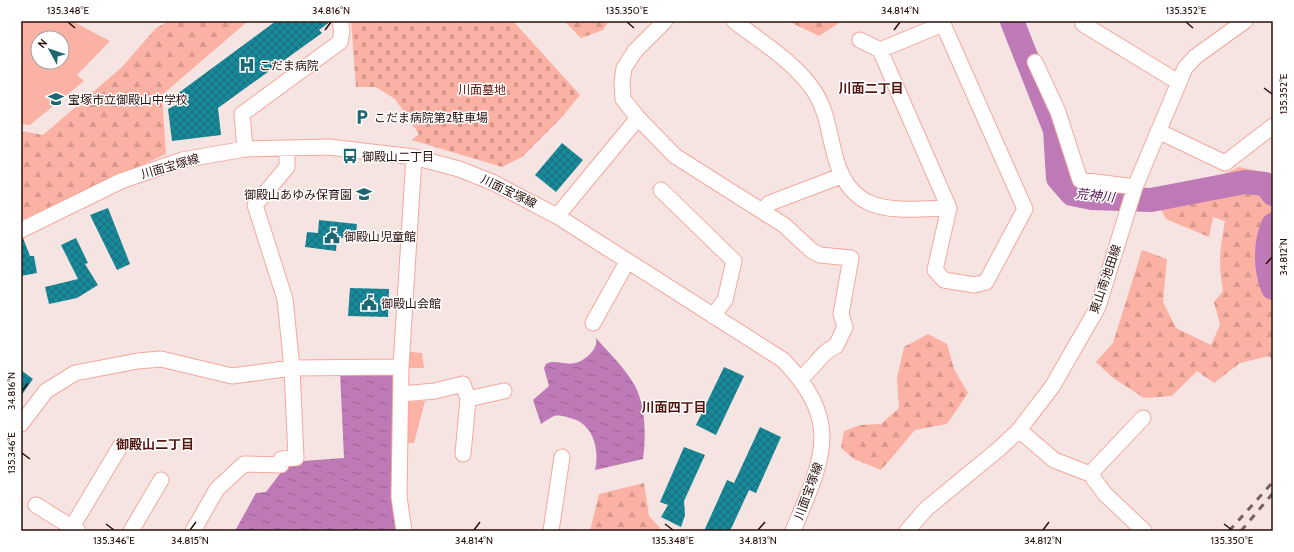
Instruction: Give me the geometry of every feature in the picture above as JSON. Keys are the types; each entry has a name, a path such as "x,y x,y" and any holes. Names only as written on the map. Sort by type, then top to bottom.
{"street":[{"path":"245,150 242,114 340,42 342,31 340,21"},
{"path":"665,21 635,52 624,68 622,82 623,99 638,118 675,156 784,225 812,251 820,255 851,258 841,314 845,327 836,346 829,348 811,371 801,378"},
{"path":"734,21 794,68 814,91 828,120 833,149 841,176 854,193 872,206 899,210 949,208"},
{"name":"東山南池田線","path":"907,531 926,509 1000,448 1019,430 1052,387 1098,307 1134,190 1185,68 1195,57 1246,21"},
{"path":"860,40 880,50 949,208 935,270 944,280 974,285 986,282 1025,209 943,24 880,50"},
{"path":"1083,24 1178,82"},
{"path":"1036,62 1058,112 1080,180 1134,190"},
{"path":"557,216 638,118"},
{"path":"1158,131 1225,164 1273,126"},
{"name":"川面宝塚線","path":"21,230 121,181 182,160 245,150 329,147 414,157 459,169 492,182 557,216 783,360 801,378 816,404 823,436 818,470 793,531"},
{"path":"193,531 217,489 244,464 281,465 281,458 296,458 292,368 285,299 255,205 287,167 287,148"},
{"path":"404,531 398,497 401,367 414,157"},
{"path":"762,210 770,203 841,176"},
{"path":"660,190 734,261 724,300 712,316"},
{"path":"593,323 627,262"},
{"path":"21,424 46,392 75,373 138,361 160,358 232,376 292,368 401,367"},
{"path":"401,394 435,391 463,384 468,399 463,454"},
{"path":"468,399 504,391"},
{"path":"1090,474 1143,418"},
{"path":"1019,430 1054,460 1090,474 1105,494 1144,531"},
{"path":"36,505 75,529 122,445"},
{"path":"551,531 562,457"},
{"path":"131,531 161,480"}],"green space":[{"path":"21,21 72,21 110,41 77,75 84,81 30,125 21,124"},
{"path":"169,21 248,21 162,95 166,154 21,220 21,131 43,135 121,68 156,28"},
{"name":"川面墓地","path":"351,21 513,21 580,95 561,118 522,157 502,167 412,140 419,134 395,99 376,87 356,87"},
{"path":"564,21 609,21 603,30 581,38"},
{"path":"788,21 842,21 819,36"},
{"path":"1239,167 1273,174 1273,360 1269,356 1240,363 1214,383 1197,371 1172,396 1144,398 1112,377 1096,362 1113,343 1142,250 1167,259 1163,302 1176,328 1211,345 1220,325 1214,302 1223,291 1220,272 1220,256 1225,221 1213,217 1209,237 1166,219 1157,202 1178,186 1214,179"},
{"path":"928,334 947,344 954,369 968,393 947,424 915,430 881,470 854,459 841,448 844,431 861,425 881,424 899,408 897,379 904,347"},
{"path":"410,352 422,353 424,368 408,368"},
{"path":"425,401 414,443 406,443 409,402"},
{"path":"644,483 649,516 663,531 590,531 599,494"}],"water":[{"path":"596,338 622,367 639,394 643,412 645,441 643,459 595,470 595,446 593,438 584,425 578,421 560,416 554,416 541,424 533,400 549,386 544,368 546,364 555,362 571,364 583,360 594,349 596,345"},
{"path":"340,371 396,372 393,424 392,488 398,531 235,531 256,493 266,492 289,462 344,458"}],"building":[{"name":"こだま病院","path":"276,21 331,21 319,30 322,33 218,108 221,135 172,141 168,109 178,104 173,97"},
{"path":"562,143 583,160 556,192 535,175"},
{"path":"108,208 130,264 117,270 90,215"},
{"path":"319,220 357,224 355,240 337,237 336,251 305,247 307,232 318,233"},
{"path":"23,238 30,256 34,256 37,273 21,276 21,239"},
{"path":"76,238 88,263 85,264 98,285 77,298 49,304 45,287 78,279 61,245"},
{"name":"御殿山会館","path":"350,288 389,289 388,317 348,316"},
{"path":"724,367 744,376 716,435 696,425"},
{"path":"21,370 33,379 21,396"},
{"path":"760,427 781,437 756,493 749,490 730,531 704,531 727,480 734,483"},
{"path":"684,447 705,455 684,501 685,515 681,527 661,517 668,505 660,502"}],"waterway":[{"name":"荒神川","path":"1012,21 1055,130 1058,178 1072,194 1092,198 1151,200 1245,182 1265,184 1273,194"},
{"name":"荒神川","path":"1273,225 1267,248 1268,273 1273,288"}],"railway":[{"path":"1229,531 1273,482"},
{"path":"1241,531 1273,493"}],"place":[{"name":"こだま病院","path":"247,65"},
{"name":"宝塚市立御殿山中学校","path":"56,99"},
{"name":"こだま病院第2駐車場","path":"362,117"},
{"name":"御殿山二丁目","path":"350,156"},
{"name":"御殿山あゆみ保育園","path":"364,194"},
{"name":"御殿山児童館","path":"332,236"},
{"name":"御殿山会館","path":"369,303"}],"district":[{"name":"川面二丁目","path":"871,88"},
{"name":"川面四丁目","path":"674,407"},
{"name":"御殿山二丁目","path":"155,444"}]}
